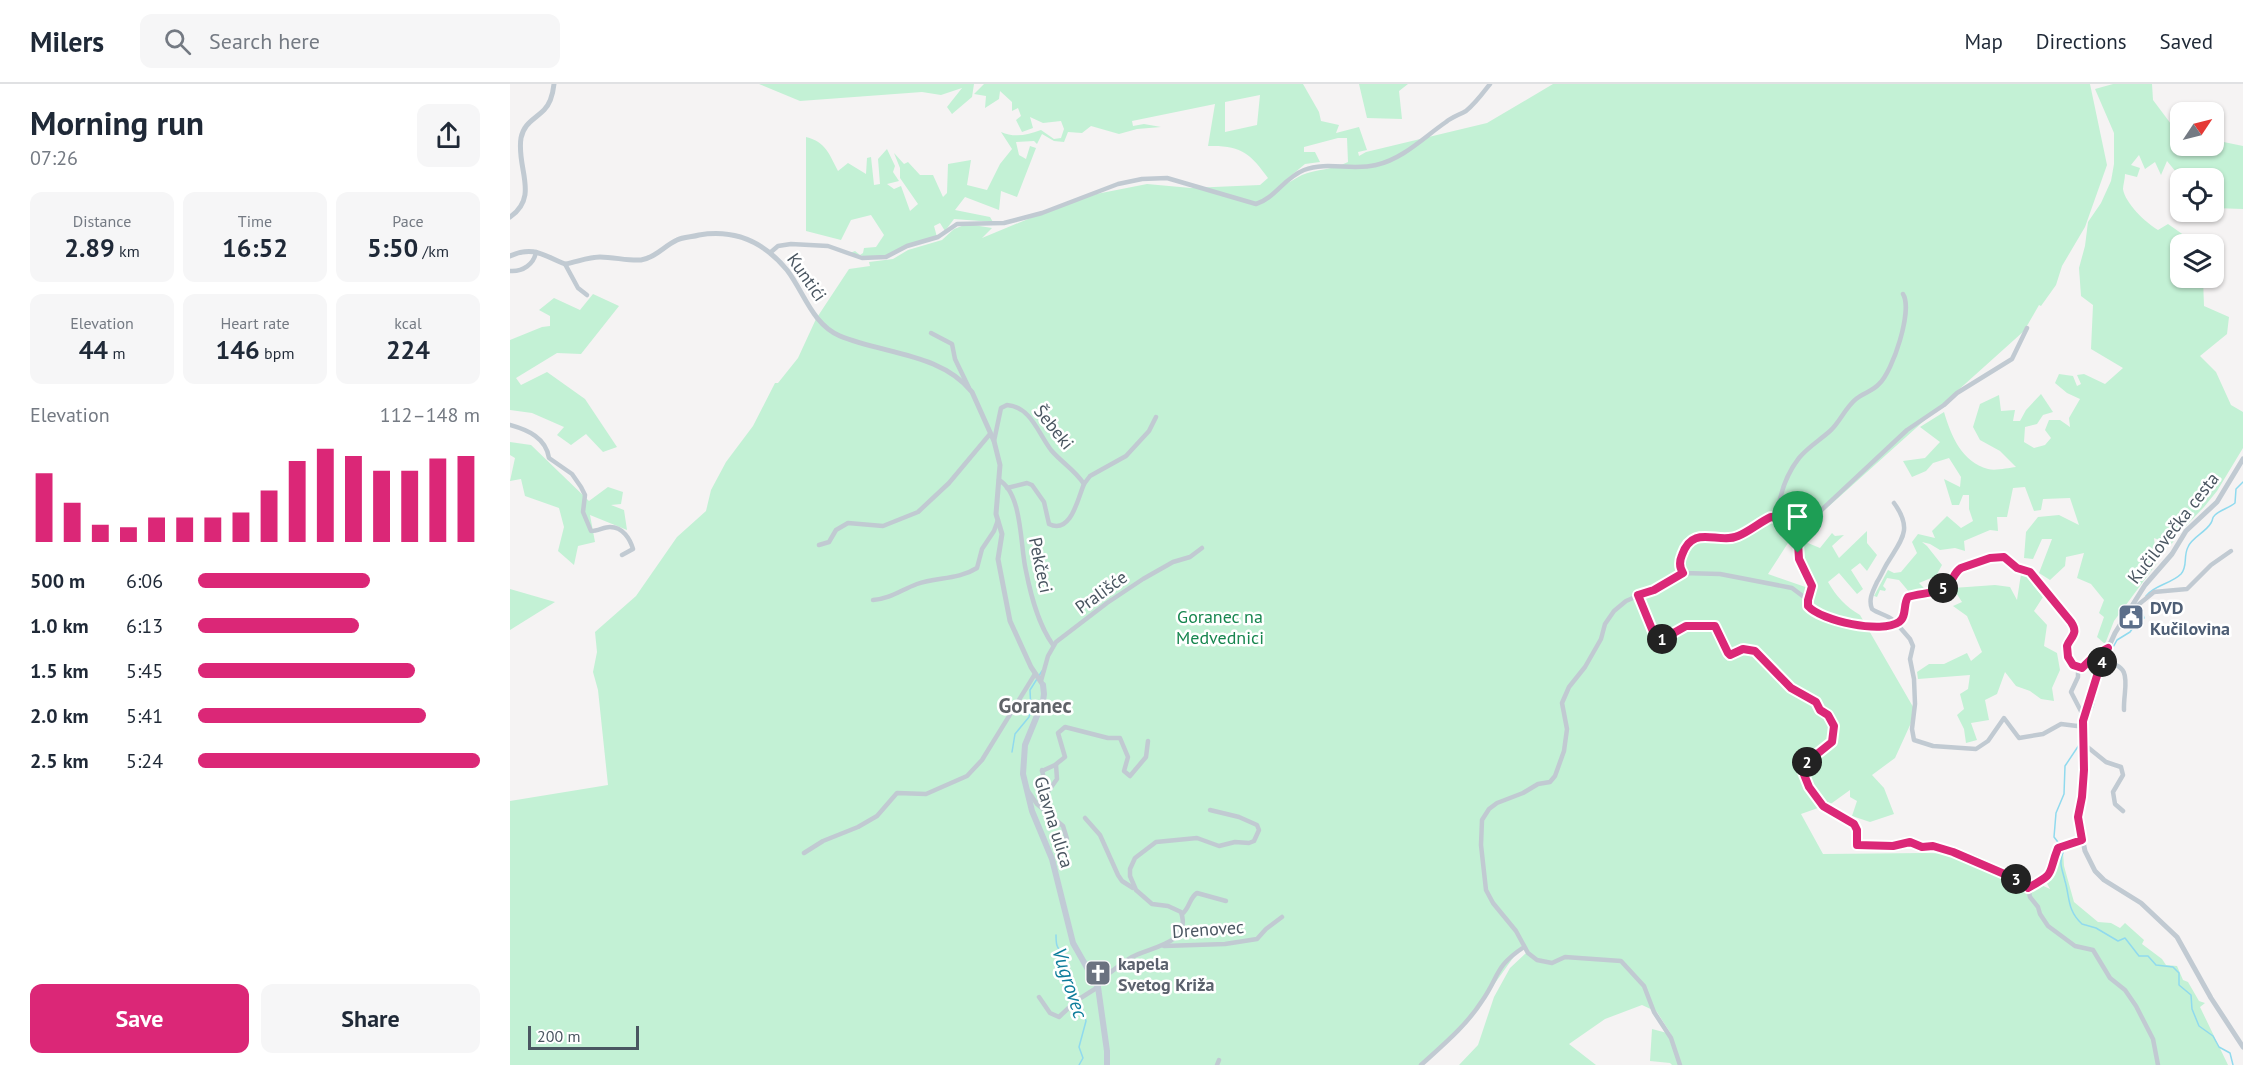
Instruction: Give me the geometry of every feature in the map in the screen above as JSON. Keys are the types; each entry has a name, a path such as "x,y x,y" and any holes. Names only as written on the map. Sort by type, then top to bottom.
{"main road":[{"name":"Glavna ulica","path":"1039,679 1044,694 1043,700 1025,745 1023,774 1032,811 1052,859 1073,943 1097,984 1107,1065"}],"street":[{"path":"510,217 522,207 526,196 520,151 523,129 549,104 554,84"},
{"path":"771,252 778,246 791,244 828,246 862,258 886,257 907,246 938,237 957,224 1004,224 1042,213 1118,184 1142,179 1167,178 1256,204 1266,200 1285,182 1303,171 1322,166 1376,165 1396,157 1423,141 1447,121 1467,110 1490,84"},
{"name":"Kuntići","path":"565,264 593,258 643,260 676,241 706,234 735,235 771,252 798,286 813,312 829,329 854,340 930,363 969,388"},
{"path":"510,256 519,251 536,252 565,264 578,288 587,295"},
{"path":"510,271 517,272 526,267 534,259 536,252"},
{"path":"1777,518 1781,490 1797,461 1831,430 1856,398 1879,384 1888,371 1906,314 1903,294"},
{"path":"1787,525 1815,516 1907,430 1944,405 1957,393 2012,359 2027,328"},
{"path":"932,333 952,344 955,359 994,441 1000,465 996,502 1002,534 998,559 1010,621 1039,679"},
{"name":"Šebeki","path":"994,441 1002,408 1014,405 1023,409 1052,451 1084,483"},
{"path":"1084,483 1090,476 1126,456 1149,431 1156,417"},
{"path":"510,425 539,438 547,448 549,458 577,480 585,495 582,506 591,531 610,527 623,532 630,540 633,549 622,555"},
{"path":"819,545 829,542 837,530 848,523 883,526 918,513 949,483 990,434"},
{"name":"Kučilovečka cesta","path":"2243,459 2217,502 2186,531 2172,554 2145,585 2121,621 2108,648 2084,720 2083,793 2078,817 2082,840 2092,866 2098,874 2141,903 2177,937 2211,998 2243,1047"},
{"name":"Pekčeci","path":"999,480 1007,488 1020,521 1024,562 1039,618 1053,645"},
{"name":"Pekčeci","path":"1007,488 1018,484 1032,485 1044,502 1049,524 1057,527 1062,526 1068,520 1084,483"},
{"path":"1894,503 1902,515 1903,537 1873,591 1870,604 1872,609 1892,618 1910,639 1913,646 1910,659 1915,695 1911,729 1917,742 1972,750 1984,744 2004,718 2019,738 2043,734 2061,724 2077,726 2084,720 2070,692 2078,677 2078,668"},
{"path":"1683,573 1680,568 1680,559 1688,543 1703,536 1731,538 1739,536 1758,523 1771,517 1777,518 1787,525 1798,543 1799,559 1811,581 1812,589 1808,600"},
{"path":"873,600 890,597 917,584 958,577 976,568 982,549 994,531 998,520"},
{"name":"Prališće","path":"1053,645 1120,594 1164,566 1190,557 1202,548"},
{"path":"2130,608 2133,609 2154,592 2187,589 2211,565 2231,551"},
{"path":"1680,1065 1671,1038 1654,1012 1644,986 1621,961 1565,957 1552,963 1532,957 1486,890 1481,845 1482,820 1489,809 1497,803 1523,793 1538,784 1550,782 1555,776 1566,740 1567,729 1562,703 1569,687 1585,667 1601,639 1605,624 1614,611 1626,601 1654,590 1683,573 1720,574 1792,588 1808,600 1811,610 1820,615 1878,628 1897,624 1903,618 1908,597 1945,587 1961,568 1990,558 2004,557 2017,568 2030,572 2071,622 2075,629 2074,636 2067,643 2067,652 2073,665 2082,668 2095,655 2108,648"},
{"path":"1638,595 1656,639 1663,639 1686,626 1715,626 1730,655 1743,649 1755,651 1791,688 1816,702 1820,710 1828,715 1834,726 1832,742 1807,762 1803,772 1809,787 1823,806 1854,824 1857,830 1857,845 1893,846 1910,842 1922,847 1933,846 1953,852 2023,882 2048,926 2075,946 2093,950 2110,978 2129,996 2153,1039 2158,1065"},
{"path":"804,853 823,841 877,816 895,794 926,794 967,776 982,760 1039,679 1053,645"},
{"path":"2102,662 2118,665 2124,672 2126,680 2124,710"},
{"path":"1041,807 1048,800 1042,770 1065,757 1058,734 1065,727 1108,738 1120,738 1127,752 1128,757 1124,770 1128,776 1132,775 1146,757 1148,741"},
{"path":"2085,745 2101,759 2121,767 2123,775 2113,792 2115,804 2123,811"},
{"path":"1047,793 1057,779 1056,764"},
{"path":"1027,789 1041,807 1063,826 1067,839"},
{"path":"1136,890 1130,876 1131,865 1139,855 1158,841 1197,838 1222,846 1235,842 1254,841 1259,830 1257,825 1239,817 1210,810"},
{"path":"1084,818 1100,836 1111,864 1122,881 1152,904 1168,906 1182,914"},
{"path":"2028,888 2041,882 2050,874 2057,850 2062,846 2082,840"},
{"path":"1164,946 1180,933 1182,914 1197,893 1227,900"},
{"name":"Drenovec","path":"1039,997 1050,1013 1059,1017 1132,957 1164,946 1225,944 1257,939 1282,917"},
{"path":"1421,1065 1467,1022 1484,1000 1498,969 1511,955 1524,947"}],"green space":[{"path":"759,84 974,84 972,97 952,114 947,107 962,88 941,95 922,92 800,101"},
{"name":"Goranec na Medvednici","path":"984,84 1303,84 1319,112 1321,121 1339,125 1336,133 1359,127 1367,150 1358,152 1359,156 1366,152 1487,123 1553,84 2090,84 2107,165 2085,227 2062,266 2056,285 2041,306 2039,305 2024,331 1788,543 1768,574 1814,590 1804,555 1803,541 1820,548 1832,533 1835,536 1844,535 1832,546 1839,558 1867,531 1867,543 1877,555 1867,571 1860,563 1851,570 1863,589 1857,594 1839,573 1828,582 1842,601 1860,615 1916,712 1895,758 1872,775 1884,788 1894,814 1870,822 1852,816 1857,801 1850,797 1850,790 1832,803 1801,814 1823,854 1973,854 2050,889 2045,880 2051,875 2058,851 2065,846 2064,866 2074,902 2098,922 2111,923 2120,928 2125,923 2144,940 2142,944 2162,959 2166,965 2177,966 2183,980 2188,982 2199,1001 2205,1003 2200,1007 2228,1065 1672,1065 1650,1061 1652,1029 1671,1034 1657,1012 1642,1005 1605,1019 1569,1044 1596,1065 1459,1065 1478,1045 1494,997 1510,968 1526,953 1523,944 1462,1029 1419,1065 510,1065 510,801 608,785 598,690 593,672 597,652 595,632 636,596 677,537 706,511 711,490 726,462 753,426 775,383 778,383 798,358 816,319 849,269 870,266 869,262 893,259 908,250 942,240 954,229 967,224 992,228 982,238 1081,197 1147,184 1191,188 1260,185 1268,178 1256,162 1244,152 1229,147 1208,146 1215,104 1132,121 1133,126 1144,124 1161,127 1137,129 1119,134 1091,126 1082,133 1068,132 1064,142 1054,141 1042,134 1037,144 1034,141 1016,142 1019,155 1026,159 1030,146 1036,148 1017,197 1001,191 999,210 965,197 955,210 990,217 993,222 954,219 945,231 940,223 934,226 937,237 906,245 886,257 871,258 850,253 855,251 860,255 864,248 876,247 884,235 871,215 851,220 841,240 806,231 806,137 823,145 838,171 848,163 866,174 867,158 871,157 874,185 880,184 878,159 887,149 895,166 893,172 899,181 887,184 894,189 901,186 910,211 918,204 900,178 900,168 894,153 904,164 908,162 920,175 933,175 943,197 947,193 948,164 971,160 967,185 987,190 1000,164 1012,149 1001,132 1021,135 1041,130 1054,139 1061,138 1064,129 1061,121 1043,123 1030,117 1033,128 1022,132 1016,120 1021,116 1018,108 1012,111 1012,102 1000,91 999,99 985,108 986,96 974,94","holes":["1260,95 1257,125 1225,132 1225,102","1338,138 1347,138 1348,162 1337,167 1308,173 1281,184 1305,164 1320,162 1315,152 1304,152 1304,147"]},
{"path":"1359,84 1408,84 1399,91 1402,119 1367,118"},
{"path":"2113,84 2152,84 2153,100 2170,123 2170,156 2224,156 2224,142 2243,146 2243,209 2224,208 2224,168 2173,168 2167,161 2161,175 2155,162 2145,169 2139,155 2131,165 2140,168 2137,177 2125,174 2123,189 2142,218 2158,230 2168,224 2182,234 2170,234 2170,288 2203,288 2204,306 2229,317 2227,334 2200,356 2216,372 2231,405 2243,412 2243,448 2217,491 2178,534 2171,545 2154,538 2157,563 2114,621 2105,644 2097,637 2104,617 2099,613 2104,600 2091,584 2077,578 2084,553 2066,557 2065,566 2050,580 2039,573 2052,539 2042,539 2033,559 2024,558 2026,532 2038,517 2059,515 2079,525 2070,498 2043,499 2041,510 2034,511 2025,487 2013,488 2007,517 1997,517 1998,531 1990,530 1964,541 1965,551 1955,548 1940,550 1922,542 1942,565 1936,576 1919,583 1924,588 1910,593 1899,580 1887,578 1883,586 1885,591 1880,590 1877,597 1874,596 1888,570 1894,573 1901,572 1917,553 1912,542 1918,534 1935,538 1932,531 1947,516 1961,528 1973,521 1969,509 1969,495 1963,495 1959,505 1952,505 1944,479 1960,487 1961,477 1949,458 1933,463 1926,471 1912,477 1903,461 1925,458 1940,442 1920,427 1944,412 1954,439 1971,461 1991,470 2016,467 2000,451 1980,440 1973,427 1980,404 1999,395 2001,411 2015,410 2013,421 2020,421 2026,410 2041,394 2053,412 2043,415 2037,424 2025,427 2024,442 2034,448 2045,445 2051,438 2045,430 2049,420 2060,420 2070,427 2069,418 2080,399 2067,393 2055,383 2059,374 2073,376 2077,386 2081,384 2077,375 2084,374 2105,384 2123,368 2091,349 2093,305 2081,296 2079,268 2088,222 2101,203 2111,181 2114,164 2114,133 2095,89"},
{"path":"593,294 619,306 581,354 557,353 516,378 521,385 547,372 585,399 617,447 603,452 586,434 571,445 557,435 564,427 532,413 510,410 510,340 550,326 550,316 539,310 554,298 580,310"},
{"path":"510,442 531,445 589,501 608,487 623,492 621,504 611,505 624,510 627,530 590,515 595,542 578,546 574,565 558,551 564,527 559,508 525,496 521,479 510,481 515,458 510,455"},
{"path":"2021,574 2026,576 2043,597 2034,611 2047,625 2044,646 2057,653 2060,670 2052,688 2054,701 2041,699 2030,691 2016,686 2005,672 1997,694 1985,700 1989,720 1971,723 1977,740 1966,743 1964,729 1957,715 1964,709 1960,694 1968,689 1970,675 1918,679 1917,672 1929,664 1944,664 1967,653 1971,661 1982,652 1967,616 1953,606 1962,602 1953,588 1995,585 2010,587 2017,600"},
{"path":"510,589 555,602 510,630"}],"waterway":[{"path":"2146,596 2153,589 2181,574 2190,544 2208,526 2215,515 2235,503 2236,489 2243,482"},
{"path":"2106,660 2117,640 2130,632 2137,622 2144,618 2140,606"},
{"path":"2087,720 2093,707 2103,667"},
{"path":"1012,752 1015,734 1029,717 1030,690 1042,671"},
{"path":"2079,731 2081,742 2065,766 2064,794 2056,813 2054,837 2064,850 2061,866 2071,909 2082,924 2096,928 2118,941 2125,938 2139,956 2148,956 2156,965 2173,967 2179,973 2179,985 2191,995 2192,1009 2199,1026 2213,1036 2219,1047 2230,1053 2233,1065"},
{"name":"Vugrovec","path":"1056,935 1057,946 1064,957 1070,982 1078,997"},
{"name":"Vugrovec","path":"1079,1065 1083,1058 1079,1047 1086,1021 1080,1001"}],"place":[{"name":"DVD Kučilovina","path":"2131,617"},
{"name":"kapela Svetog Križa","path":"1098,973"}],"district":[{"name":"Goranec","path":"1035,705"}],"route":[{"path":"1771,517 1787,525 1798,543 1798,553 1801,564 1811,581 1812,589 1808,606 1811,610 1820,615 1853,624 1878,628 1897,624 1901,620 1908,597 1945,587 1961,568 1990,558 2004,557 2017,568 2030,572 2071,622 2075,629 2073,638 2067,643 2067,652 2069,660 2075,667 2082,668 2095,655 2108,648 2083,721 2084,770 2078,817 2082,840 2058,848 2052,871 2044,880 2028,888 2023,882 1953,852 1933,846 1922,847 1910,842 1902,842 1893,846 1857,845 1857,830 1854,824 1823,806 1809,787 1803,772 1807,762 1832,742 1834,726 1816,702 1798,694 1755,651 1743,649 1730,655 1715,626 1686,626 1663,639 1656,639 1638,595 1654,590 1683,573 1680,571 1680,559 1688,543 1703,536 1731,538 1739,536 1771,517"}]}
